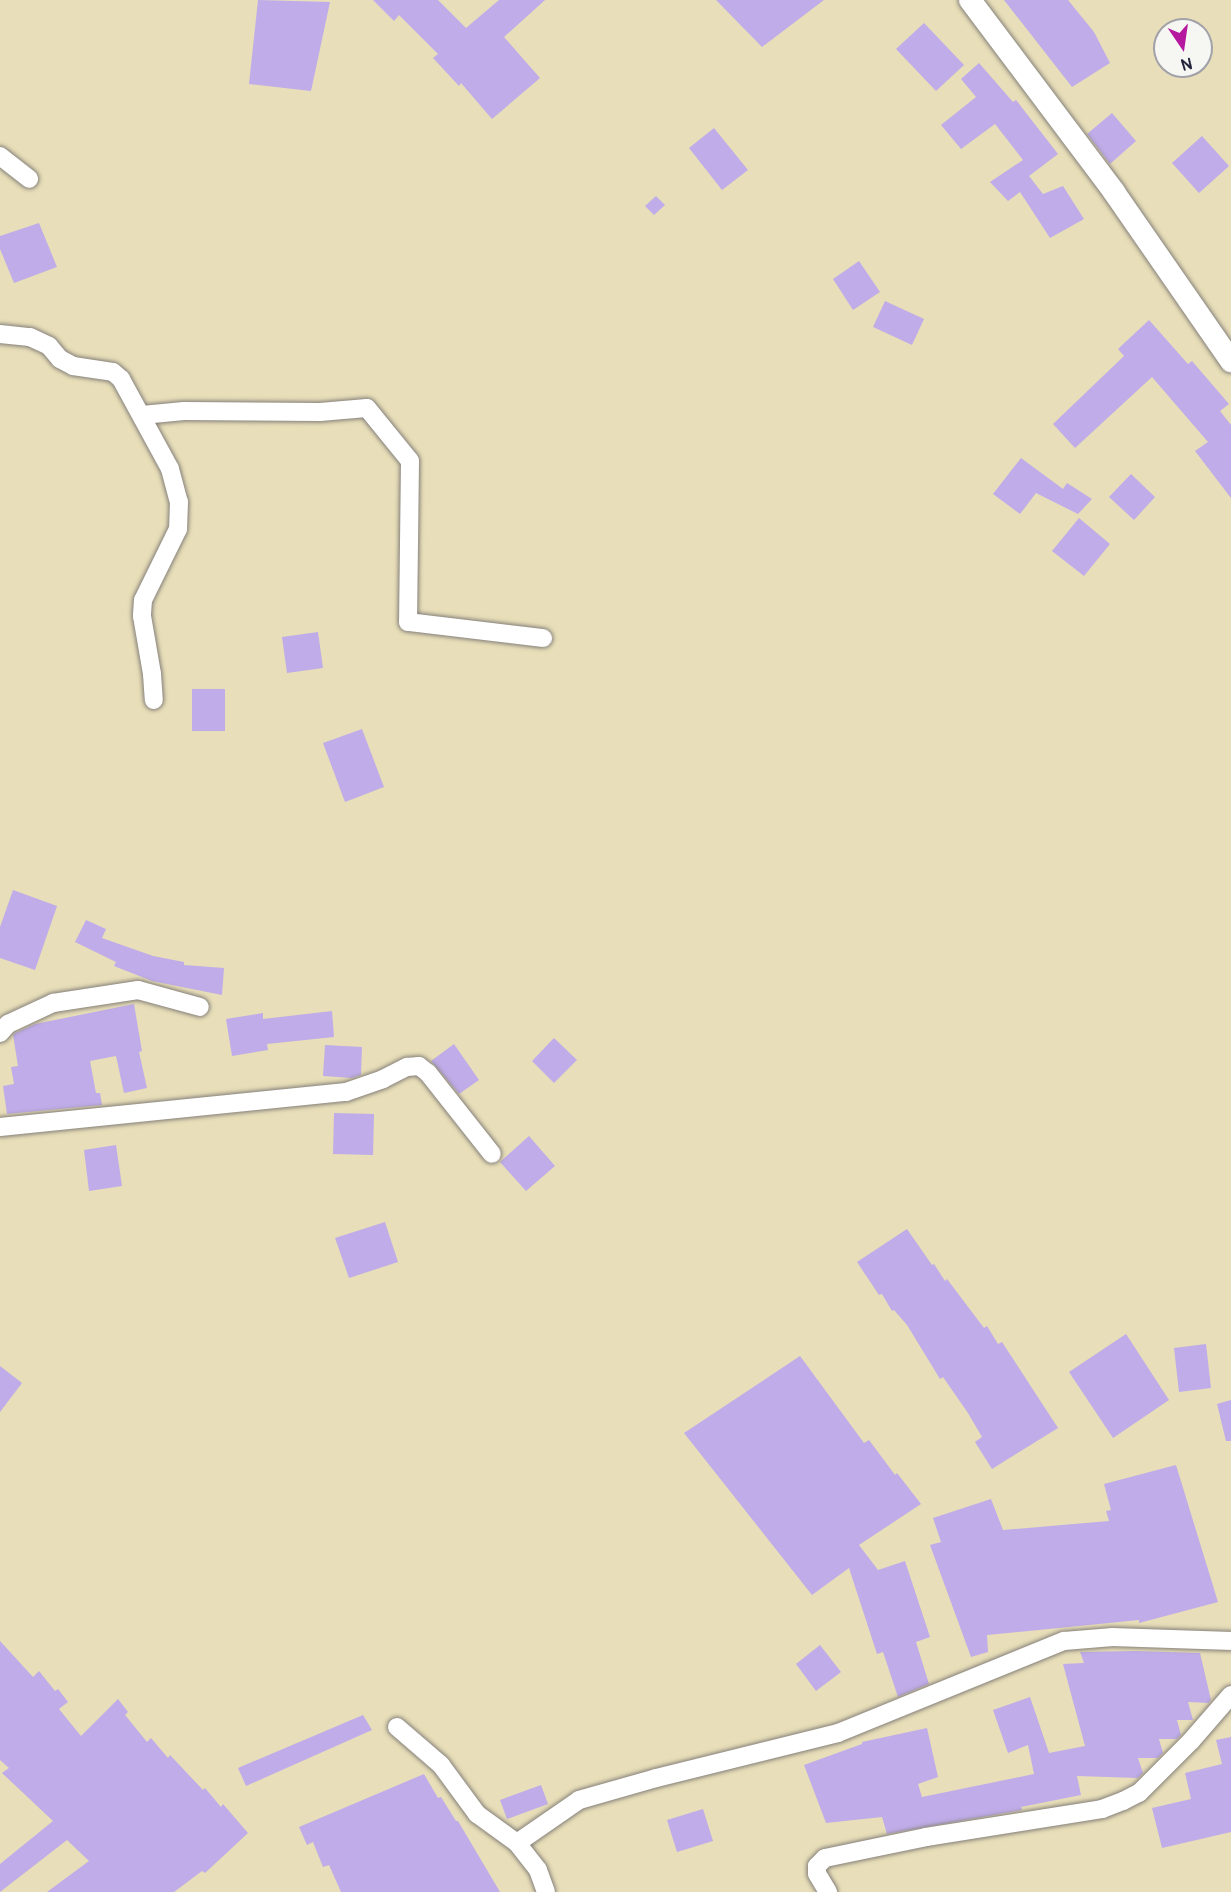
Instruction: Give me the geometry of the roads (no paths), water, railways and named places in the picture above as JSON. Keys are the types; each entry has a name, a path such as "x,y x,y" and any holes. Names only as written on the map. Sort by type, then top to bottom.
{"main road":[{"path":"970,0 1114,192 1231,361"}],"street":[{"path":"0,156 29,179"},
{"path":"0,334 30,337 49,346 60,359 74,366 113,372 121,379 170,469 179,502 178,529 143,600 142,616 154,700"},
{"path":"142,415 184,411 320,412 367,408 410,461 408,622 543,638"},
{"path":"0,1033 8,1024 54,1003 138,990 200,1007"},
{"path":"0,1127 346,1092 407,1067 419,1066 429,1073 492,1154"},
{"path":"517,1843 579,1800 656,1778 838,1733 1064,1641 1113,1637 1231,1641"},
{"path":"828,1892 817,1874 817,1866 825,1858 926,1837 1102,1809 1123,1801 1139,1793 1184,1749 1231,1695"},
{"path":"397,1727 441,1765 477,1814 517,1843 538,1870 546,1892"}]}
